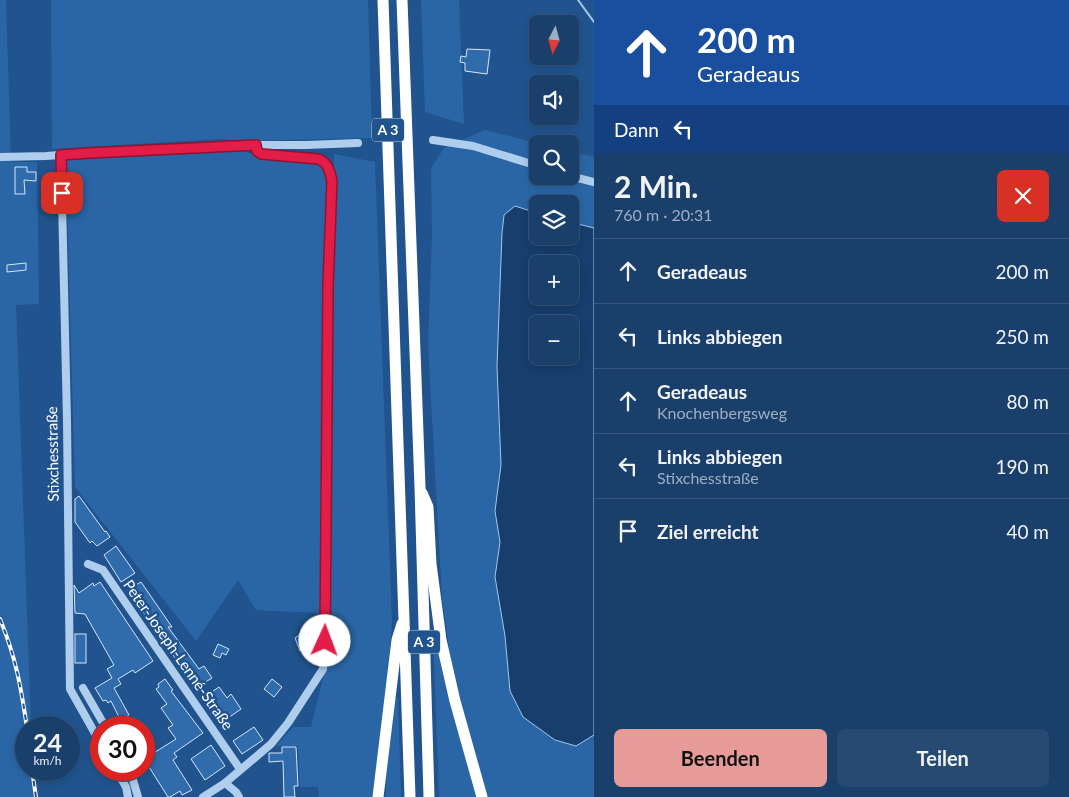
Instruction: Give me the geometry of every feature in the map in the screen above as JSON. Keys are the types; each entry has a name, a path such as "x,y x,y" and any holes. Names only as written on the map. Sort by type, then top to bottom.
{"highway":[{"name":"A 3","path":"383,0 410,797"},
{"name":"A 3","path":"402,0 420,487 428,797"},
{"path":"420,487 428,507 434,590 446,668 482,797"},
{"path":"378,797 397,640 405,615"}],"street":[{"path":"433,140 473,146 529,163"},
{"path":"0,158 256,145 358,143"},
{"path":"202,797 225,783 271,744 288,723 323,669 326,626 328,286 332,181 329,169 322,160 261,154 257,151 256,145"},
{"name":"Stixchesstraße","path":"61,155 67,421 70,689 90,724"},
{"path":"579,178 594,182"},
{"name":"Peter-Joseph-Lenné-Straße","path":"88,564 103,570 240,769"},
{"path":"83,688 99,716"},
{"path":"122,781 128,797"},
{"path":"133,781 138,797"},
{"path":"225,783 239,797"}],"shaded area":[{"path":"0,0 6,0 11,162 37,162 39,304 16,305 31,716 15,716 15,781 33,781 34,797 0,797"},
{"path":"51,0 368,0 372,138 248,141 220,139 52,149"},
{"path":"421,0 459,0 464,124 425,112"},
{"path":"485,130 529,141 529,185 579,185 579,153 594,157 594,228 579,224 579,195 529,195 529,210 515,206 504,215 497,366 501,465 495,511 501,542 495,577 505,636 510,691 541,729 555,740 576,746 594,735 594,797 487,797 461,702 449,649 442,597 428,345 432,235 431,168 444,148"},
{"path":"221,150 244,151 261,158 313,161 322,164 326,170 329,182 325,285 322,617 316,613 256,610 238,580 196,641 75,487 66,167 68,160 214,153"},
{"path":"334,154 375,162 392,621 387,692 372,797 319,797 318,787 300,787 298,746 276,746 293,727 311,727 324,674"},
{"path":"515,206 529,210 529,245 579,245 579,224 594,228 594,735 576,746 555,740 523,717 510,691 505,636 495,577 500,542 495,511 501,465 497,366 504,215"},
{"path":"434,632 441,667 477,797 439,797"},
{"path":"395,698 398,698 401,797 386,797 386,772"}],"building":[{"path":"467,49 490,50 487,74 465,71 465,63 460,62 461,56 466,57"},
{"path":"15,167 27,167 27,172 36,172 36,181 24,180 25,194 15,194"},
{"path":"26,263 26,270 7,272 7,265"},
{"path":"79,496 110,537 97,546 92,541 90,543 75,522 75,499"},
{"path":"116,546 135,573 121,582 104,555"},
{"path":"100,582 153,661 135,673 133,670 118,679 121,684 114,688 129,715 127,716 118,716 111,701 108,703 106,700 103,701 95,688 112,678 107,669 114,665 85,614 75,613 74,585 79,593 93,583 94,586"},
{"path":"141,582 172,627 168,627 199,669 204,666 212,678 196,688 128,590"},
{"path":"302,631 309,631 313,642 305,645 306,648 300,651 295,638"},
{"path":"75,634 86,634 86,663 75,663"},
{"path":"218,644 229,649 226,655 222,653 220,658 213,655"},
{"path":"165,679 173,690 171,691 203,733 174,753 177,757 173,760 192,790 182,795 180,791 170,797 168,797 155,776 155,752 176,739 168,728 173,725 161,708 167,704 156,689 159,687 158,684"},
{"path":"272,679 282,687 274,697 264,689"},
{"path":"219,687 227,698 231,694 241,709 221,723 203,698"},
{"path":"254,727 263,740 242,754 233,741"},
{"path":"211,745 225,766 205,780 191,759"},
{"path":"282,747 296,747 298,786 294,786 295,797 284,797 283,761 269,762 269,753 282,753"}],"waterway":[{"path":"578,0 594,22"}],"railway":[{"path":"0,619 17,673 25,716"},
{"path":"34,781 36,797"}],"route":[{"path":"62,193 61,155 256,145 257,151 261,154 318,159 322,160 329,169 332,181 328,286 325,641"}]}
